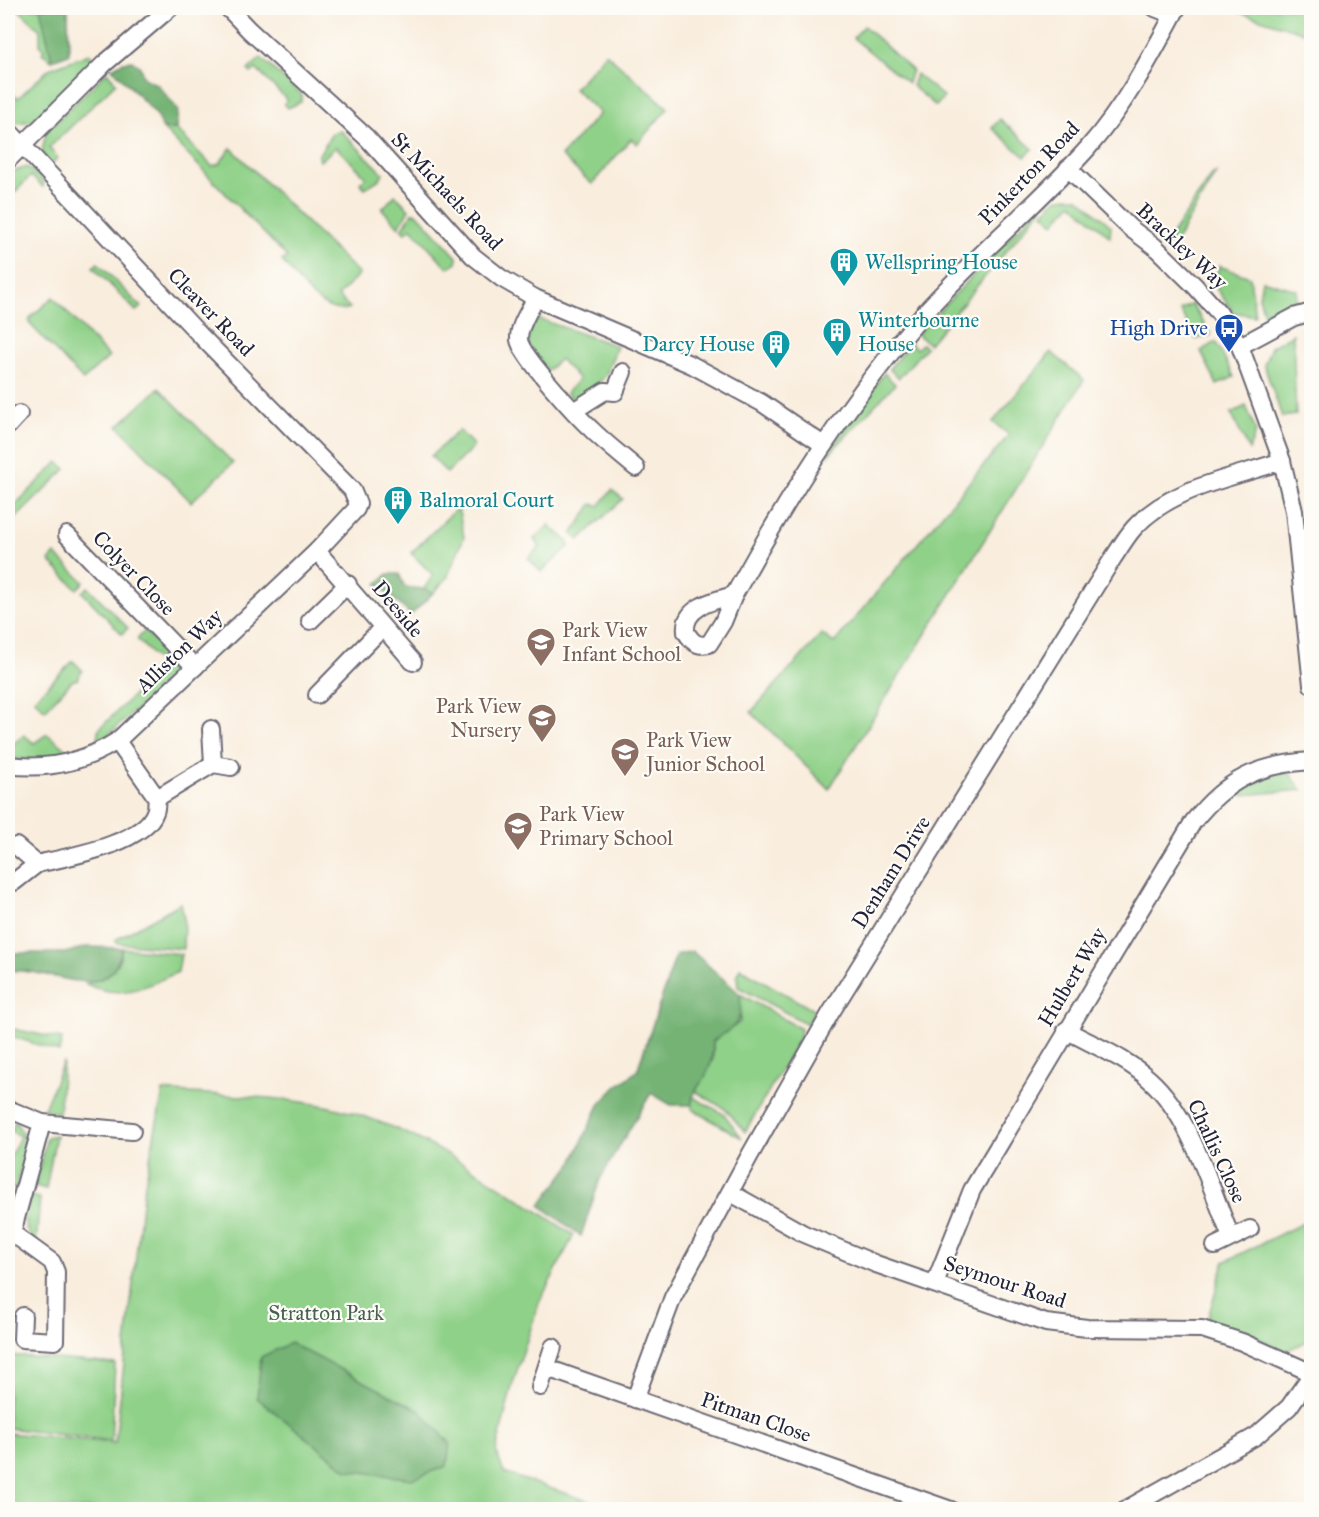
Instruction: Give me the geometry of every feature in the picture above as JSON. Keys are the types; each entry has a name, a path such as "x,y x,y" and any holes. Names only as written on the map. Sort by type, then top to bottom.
{"street":[{"path":"8,160 104,64 170,8"},
{"name":"St Michaels Road","path":"228,8 367,138 473,256 501,278 534,298 692,365 762,403 822,444"},
{"path":"1155,8 1175,11"},
{"name":"Pinkerton Road","path":"734,594 787,500 822,444 880,365 920,319 1068,168 1115,111 1152,56 1175,11"},
{"path":"8,130 22,146"},
{"name":"Cleaver Road","path":"22,146 200,335 352,490 358,504 353,513"},
{"name":"Brackley Way","path":"1068,168 1195,286 1219,313 1240,346 1282,461 1294,511 1311,685"},
{"path":"534,298 530,313 520,328 521,347 526,356 590,429 636,468"},
{"path":"1240,346 1294,317 1311,312"},
{"path":"575,410 605,392 615,392 623,372"},
{"name":"Denham Drive","path":"634,1399 673,1297 830,1014 1134,528 1169,501 1233,474 1282,461"},
{"name":"Alliston Way","path":"8,765 48,766 80,760 117,741 317,551 353,513"},
{"name":"Colyer Close","path":"67,535 195,667"},
{"name":"Deeside","path":"317,551 348,584 382,628 413,662"},
{"name":"Deeside","path":"310,621 348,584"},
{"path":"317,695 382,628"},
{"path":"211,729 213,764"},
{"path":"14,882 37,864 94,851 135,834 155,813 157,798 117,741"},
{"name":"Hulbert Way","path":"935,1283 972,1190 1193,822 1211,800 1247,774 1269,767 1311,761"},
{"path":"157,798 213,764 231,767"},
{"path":"16,846 37,864"},
{"name":"Challis Close","path":"1066,1030 1149,1078 1172,1103 1189,1135 1231,1237"},
{"path":"8,1109 42,1123 132,1131"},
{"path":"23,1316 22,1339 55,1341 56,1272 52,1262 10,1234 42,1123"},
{"name":"Seymour Road","path":"731,1193 804,1234 876,1264 1046,1323 1088,1328 1202,1329 1242,1342 1311,1373"},
{"name":"Challis Close","path":"1215,1246 1250,1229"},
{"path":"540,1387 553,1347"},
{"name":"Pitman Close","path":"547,1368 951,1509"},
{"path":"1125,1509 1256,1436 1288,1407 1311,1373"}],"green space":[{"path":"17,8 40,8 42,10 52,60 42,53 44,50 40,46 40,30"},
{"path":"40,8 68,8 69,54 52,60"},
{"path":"1233,8 1311,8 1311,35 1242,13"},
{"path":"864,26 912,70 908,83 853,38"},
{"path":"606,53 668,108 637,144 631,139 592,184 561,156 600,113 574,89"},
{"path":"89,54 98,62 35,121 18,123 8,117 8,90 18,98 49,69"},
{"path":"261,58 302,95 301,102 288,108 284,104 287,100 256,69 251,73 248,70"},
{"path":"133,61 140,67 144,78 158,85 178,110 176,129 163,129 155,113 112,68 123,62"},
{"path":"107,72 116,83 49,148 58,158 49,166 42,151 46,132"},
{"path":"916,74 944,97 936,106 912,86"},
{"path":"1000,119 1033,149 1025,157 992,128"},
{"path":"163,129 176,129 212,166 219,164 231,148 359,274 338,296 350,308 340,310 330,308 303,287 282,261 287,257"},
{"path":"341,131 383,173 380,179 365,188 360,183 366,177 336,147 320,161 318,156 332,133"},
{"path":"27,167 39,175 44,183 43,187 31,176 8,199 8,173"},
{"path":"1216,173 1173,246 1170,243 1172,234 1213,174"},
{"path":"395,195 409,209 399,227 382,209"},
{"path":"1078,197 1111,226 1110,237 1072,203 1054,223 1043,213 1056,199"},
{"path":"1040,206 1042,208 929,344 917,334"},
{"path":"412,213 417,213 457,257 457,262 448,268 411,228 405,233 402,230"},
{"path":"98,263 141,307 136,311 93,267"},
{"path":"1219,266 1250,277 1255,316 1233,312 1214,285"},
{"path":"1262,280 1297,290 1296,300 1264,314 1259,297"},
{"path":"53,297 109,357 83,380 29,323 30,318"},
{"path":"1192,304 1211,335 1196,339 1180,310"},
{"path":"539,319 617,346 606,375 586,397 570,397 566,393 579,379 560,359 547,371 526,344 530,329"},
{"path":"1293,334 1296,415 1282,417 1264,365 1271,347"},
{"path":"1216,342 1234,377 1217,385 1201,351"},
{"path":"910,343 917,349 922,344 926,347 899,378 889,369"},
{"path":"1051,352 1084,380 829,789 751,712 822,634 834,643 1009,435 993,422"},
{"path":"884,373 895,384 828,455 828,452"},
{"path":"159,388 233,463 191,502 118,426"},
{"path":"1246,406 1256,431 1249,450 1231,413"},
{"path":"459,430 474,446 447,473 431,456"},
{"path":"58,462 66,469 8,526 8,512"},
{"path":"612,490 623,499 579,540 572,534 592,504 599,506"},
{"path":"458,507 464,537 447,578 433,593 424,589 433,575 411,553"},
{"path":"549,525 567,541 569,547 541,572 528,558 540,547 534,539"},
{"path":"55,554 84,582 77,589 49,561"},
{"path":"388,574 399,574 405,587 424,589 433,593 411,615 377,584"},
{"path":"88,587 128,628 122,634 82,592"},
{"path":"145,631 167,658 170,680 98,741 98,730 163,666 137,639"},
{"path":"73,661 82,670 78,679 72,681 45,710 34,699"},
{"path":"47,734 70,752 39,760 8,759 8,748 24,735 34,743"},
{"path":"1289,773 1302,790 1231,796 1273,774"},
{"path":"181,903 184,919 183,949 117,943 115,940"},
{"path":"86,947 122,948 117,964 109,974 88,982 8,970 8,953 65,953"},
{"path":"122,948 181,954 178,972 144,987 122,992 99,989 86,984 95,981 119,963"},
{"path":"692,951 740,994 739,1018 733,1027 713,1041 710,1067 694,1093 692,1105 671,1105 651,1093 600,1179 581,1236 540,1205 572,1163 599,1105 616,1087 637,1071 676,955"},
{"path":"740,968 815,1011 807,1024 738,987 737,975"},
{"path":"740,994 801,1029 800,1037 745,1132 725,1109 695,1091 713,1059 713,1041 740,1022"},
{"path":"8,1028 62,1039 59,1052 8,1035"},
{"path":"63,1062 59,1113 44,1109"},
{"name":"Stratton Park","path":"163,1091 289,1100 330,1107 363,1116 427,1143 458,1160 574,1235 539,1303 512,1386 496,1451 504,1473 613,1509 8,1509 8,1433 115,1443 143,1194"},
{"path":"691,1096 724,1114 742,1138 692,1109"},
{"path":"15,1121 24,1139 25,1154 15,1189 8,1186 8,1162 20,1136 11,1131"},
{"path":"56,1135 46,1189 35,1186 47,1137"},
{"path":"30,1196 40,1198 36,1244 25,1226"},
{"path":"1311,1219 1311,1339 1284,1352 1254,1336 1207,1321 1224,1262"},
{"path":"290,1343 419,1410 450,1443 447,1466 412,1479 347,1470 257,1398 261,1357"},
{"path":"8,1355 115,1364 111,1441 8,1428"}],"place":[{"name":"Wellspring House","path":"844,288"},
{"name":"High Drive","path":"1229,354"},
{"name":"Winterbourne House","path":"837,358"},
{"name":"Darcy House","path":"776,370"},
{"name":"Balmoral Court","path":"398,526"},
{"name":"Park View Infant School","path":"541,668"},
{"name":"Park View Nursery","path":"542,744"},
{"name":"Park View Junior School","path":"625,778"},
{"name":"Park View Primary School","path":"518,852"}]}
